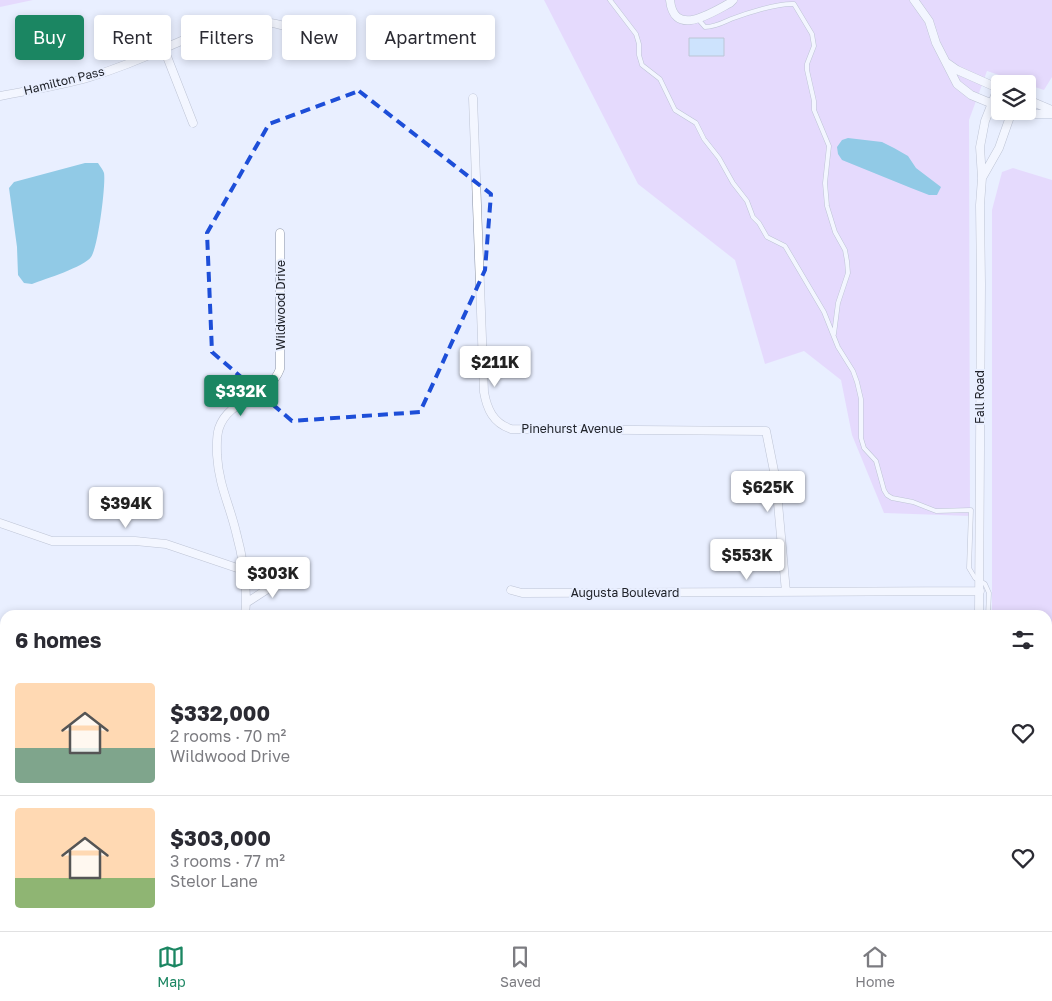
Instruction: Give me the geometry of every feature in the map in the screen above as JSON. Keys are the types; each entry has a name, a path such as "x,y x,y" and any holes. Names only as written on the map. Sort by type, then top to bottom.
{"street":[{"path":"670,0 672,10 679,18 688,21 698,19 733,0"},
{"path":"914,0 929,21 936,43 957,84 971,94 991,104"},
{"name":"Hamilton Pass","path":"171,46 216,27 243,21 257,20 282,25"},
{"name":"Hamilton Pass","path":"0,96 87,78 135,60"},
{"path":"168,60 193,123"},
{"path":"947,62 957,70 991,85"},
{"name":"Pinehurst Avenue","path":"473,98 484,392 488,408 498,424 511,429 766,431 776,481 786,592"},
{"path":"1036,104 1052,112"},
{"name":"Fall Road","path":"979,610 980,204 982,178 980,147 985,121 991,106"},
{"path":"1036,112 1052,112"},
{"name":"Fall Road","path":"982,178 998,148 1009,120"},
{"name":"Wildwood Drive","path":"245,610 243,570 236,530 220,483 217,437 222,421 227,414 270,384 278,375 280,369 280,233"},
{"path":"0,523 52,541 135,540 166,544 243,570"},
{"path":"246,603 277,583 294,578"},
{"name":"Augusta Boulevard","path":"511,590 522,593 980,592"}],"lane":[{"path":"610,0 636,34 642,65 660,79 675,110 696,123 704,139 747,201 753,217 767,237 785,246 824,312 833,337 857,382 861,399 861,438 864,448 876,461 887,495 892,498 914,502 936,511 971,510 969,568 975,578 985,584 990,593 988,610"},
{"path":"698,19 705,27 713,27 732,19 766,10 774,5 794,4 812,34 814,46 807,64 807,70 814,110 829,146 825,183 827,206 835,232 848,261 848,273 838,303 833,337"}],"highlighted area":[{"path":"359,91 491,194 485,270 420,412 292,421 212,352 207,233 269,124"}],"shaded area":[{"path":"0,0 33,0 0,7"},
{"path":"544,0 1052,0 1052,77 1044,90 1036,87 1036,75 999,75 987,71 969,120 970,516 884,513 852,435 841,380 804,351 765,364 735,260 638,184"},
{"path":"1013,168 1052,180 1052,610 992,610 992,210 1002,172"}],"water":[{"path":"848,138 882,142 908,156 916,168 941,187 937,195 929,195 842,160 838,154 837,147 842,140"},
{"path":"85,163 98,163 104,173 101,216 91,257 81,265 64,272 32,284 24,283 18,275 17,247 9,188 14,182"}],"building":[{"path":"689,38 724,38 724,56 689,56"}]}
